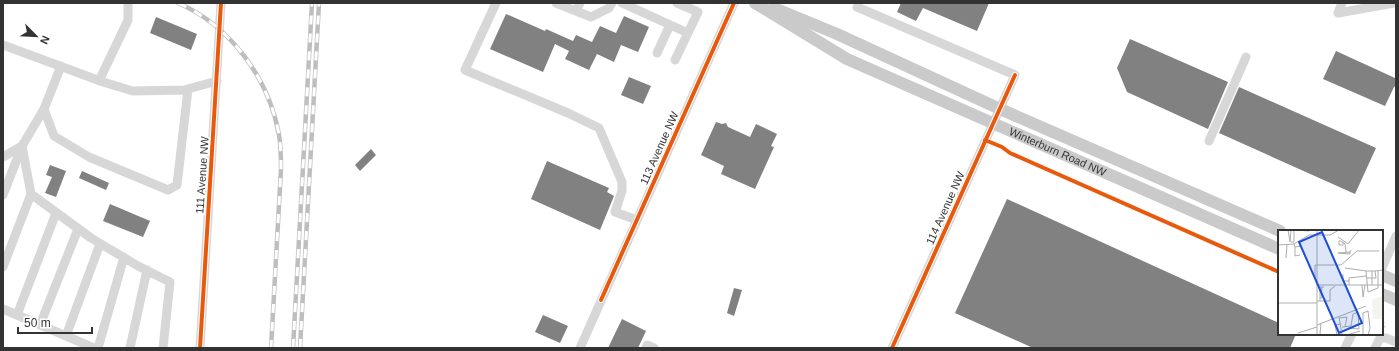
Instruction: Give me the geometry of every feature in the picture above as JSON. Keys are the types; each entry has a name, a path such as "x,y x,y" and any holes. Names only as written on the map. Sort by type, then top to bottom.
{"main road":[{"name":"Winterburn Road NW","path":"755,3 847,59 1278,249"},
{"name":"Winterburn Road NW","path":"762,3 838,34 1000,109 1278,230"},
{"path":"1383,275 1396,281"},
{"path":"1383,294 1396,300"}],"street":[{"path":"100,81 128,20 128,3"},
{"name":"111 Avenue NW","path":"200,348 221,3"},
{"path":"496,3 465,70 600,128 622,182 622,191 615,212 636,220"},
{"path":"556,3 578,7 591,17 610,8 612,3"},
{"path":"622,3 688,33"},
{"path":"675,60 698,12 677,3"},
{"name":"113 Avenue NW","path":"580,348 734,3"},
{"path":"1342,3 1338,13 1394,3"},
{"name":"114 Avenue NW","path":"857,7 1015,75 892,348"},
{"path":"657,53 670,25"},
{"path":"3,45 100,81 133,91 188,89 217,81"},
{"path":"1209,141 1246,57"},
{"path":"3,195 22,146 44,109 61,66"},
{"path":"44,109 54,136 89,157 168,190 177,185 188,89"},
{"path":"3,157 22,146"},
{"path":"3,267 30,194 22,146"},
{"path":"30,194 100,244 170,282 163,348"},
{"path":"16,314 56,213"},
{"path":"40,324 78,229"},
{"path":"1383,266 1396,236"},
{"path":"66,336 100,244"},
{"path":"98,348 124,258"},
{"path":"130,348 147,270"},
{"path":"3,309 94,348"},
{"path":"1345,348 1352,335"},
{"path":"1383,336 1396,335"},
{"path":"1383,336 1396,342"},
{"path":"1375,348 1383,336"},
{"path":"646,348 647,345 654,348"}],"path":[{"path":"1383,317 1389,319"}],"building":[{"path":"901,3 989,3 977,31 923,8 916,21 897,12"},
{"path":"506,14 573,41 576,35 592,42 600,26 616,33 624,16 649,27 638,52 621,45 614,62 597,54 589,70 565,59 569,51 555,44 543,72 490,49"},
{"path":"156,17 197,34 191,50 150,33"},
{"path":"1130,39 1228,82 1208,129 1127,92 1117,68"},
{"path":"1336,51 1395,78 1396,86 1394,87 1385,106 1323,79"},
{"path":"629,77 651,86 643,104 621,95"},
{"path":"1239,87 1376,148 1355,194 1219,133"},
{"path":"716,122 722,124 726,123 728,127 750,137 756,124 777,134 771,146 774,147 755,189 721,174 724,166 701,155"},
{"path":"371,149 376,155 360,171 355,165"},
{"path":"547,161 609,188 607,192 614,196 600,230 531,199"},
{"path":"50,165 66,171 56,197 45,193 52,177 46,175"},
{"path":"82,171 109,183 106,190 79,178"},
{"path":"1007,199 1278,323 1278,335 1296,335 1290,348 1033,348 955,313"},
{"path":"110,204 150,221 143,237 103,221"},
{"path":"734,288 742,290 734,316 727,313"},
{"path":"543,315 568,326 560,343 535,332"},
{"path":"622,319 646,331 638,348 608,348"}],"railway":[{"path":"178,3 215,25 231,40 257,75 274,114 280,139 281,169 271,348"},
{"path":"293,348 312,3"},
{"path":"300,348 319,3"}],"cycle path":[{"path":"200,348 221,3"},
{"path":"601,300 734,3"},
{"path":"892,348 1015,75"},
{"path":"985,140 1002,147 1010,153 1278,272"}]}
